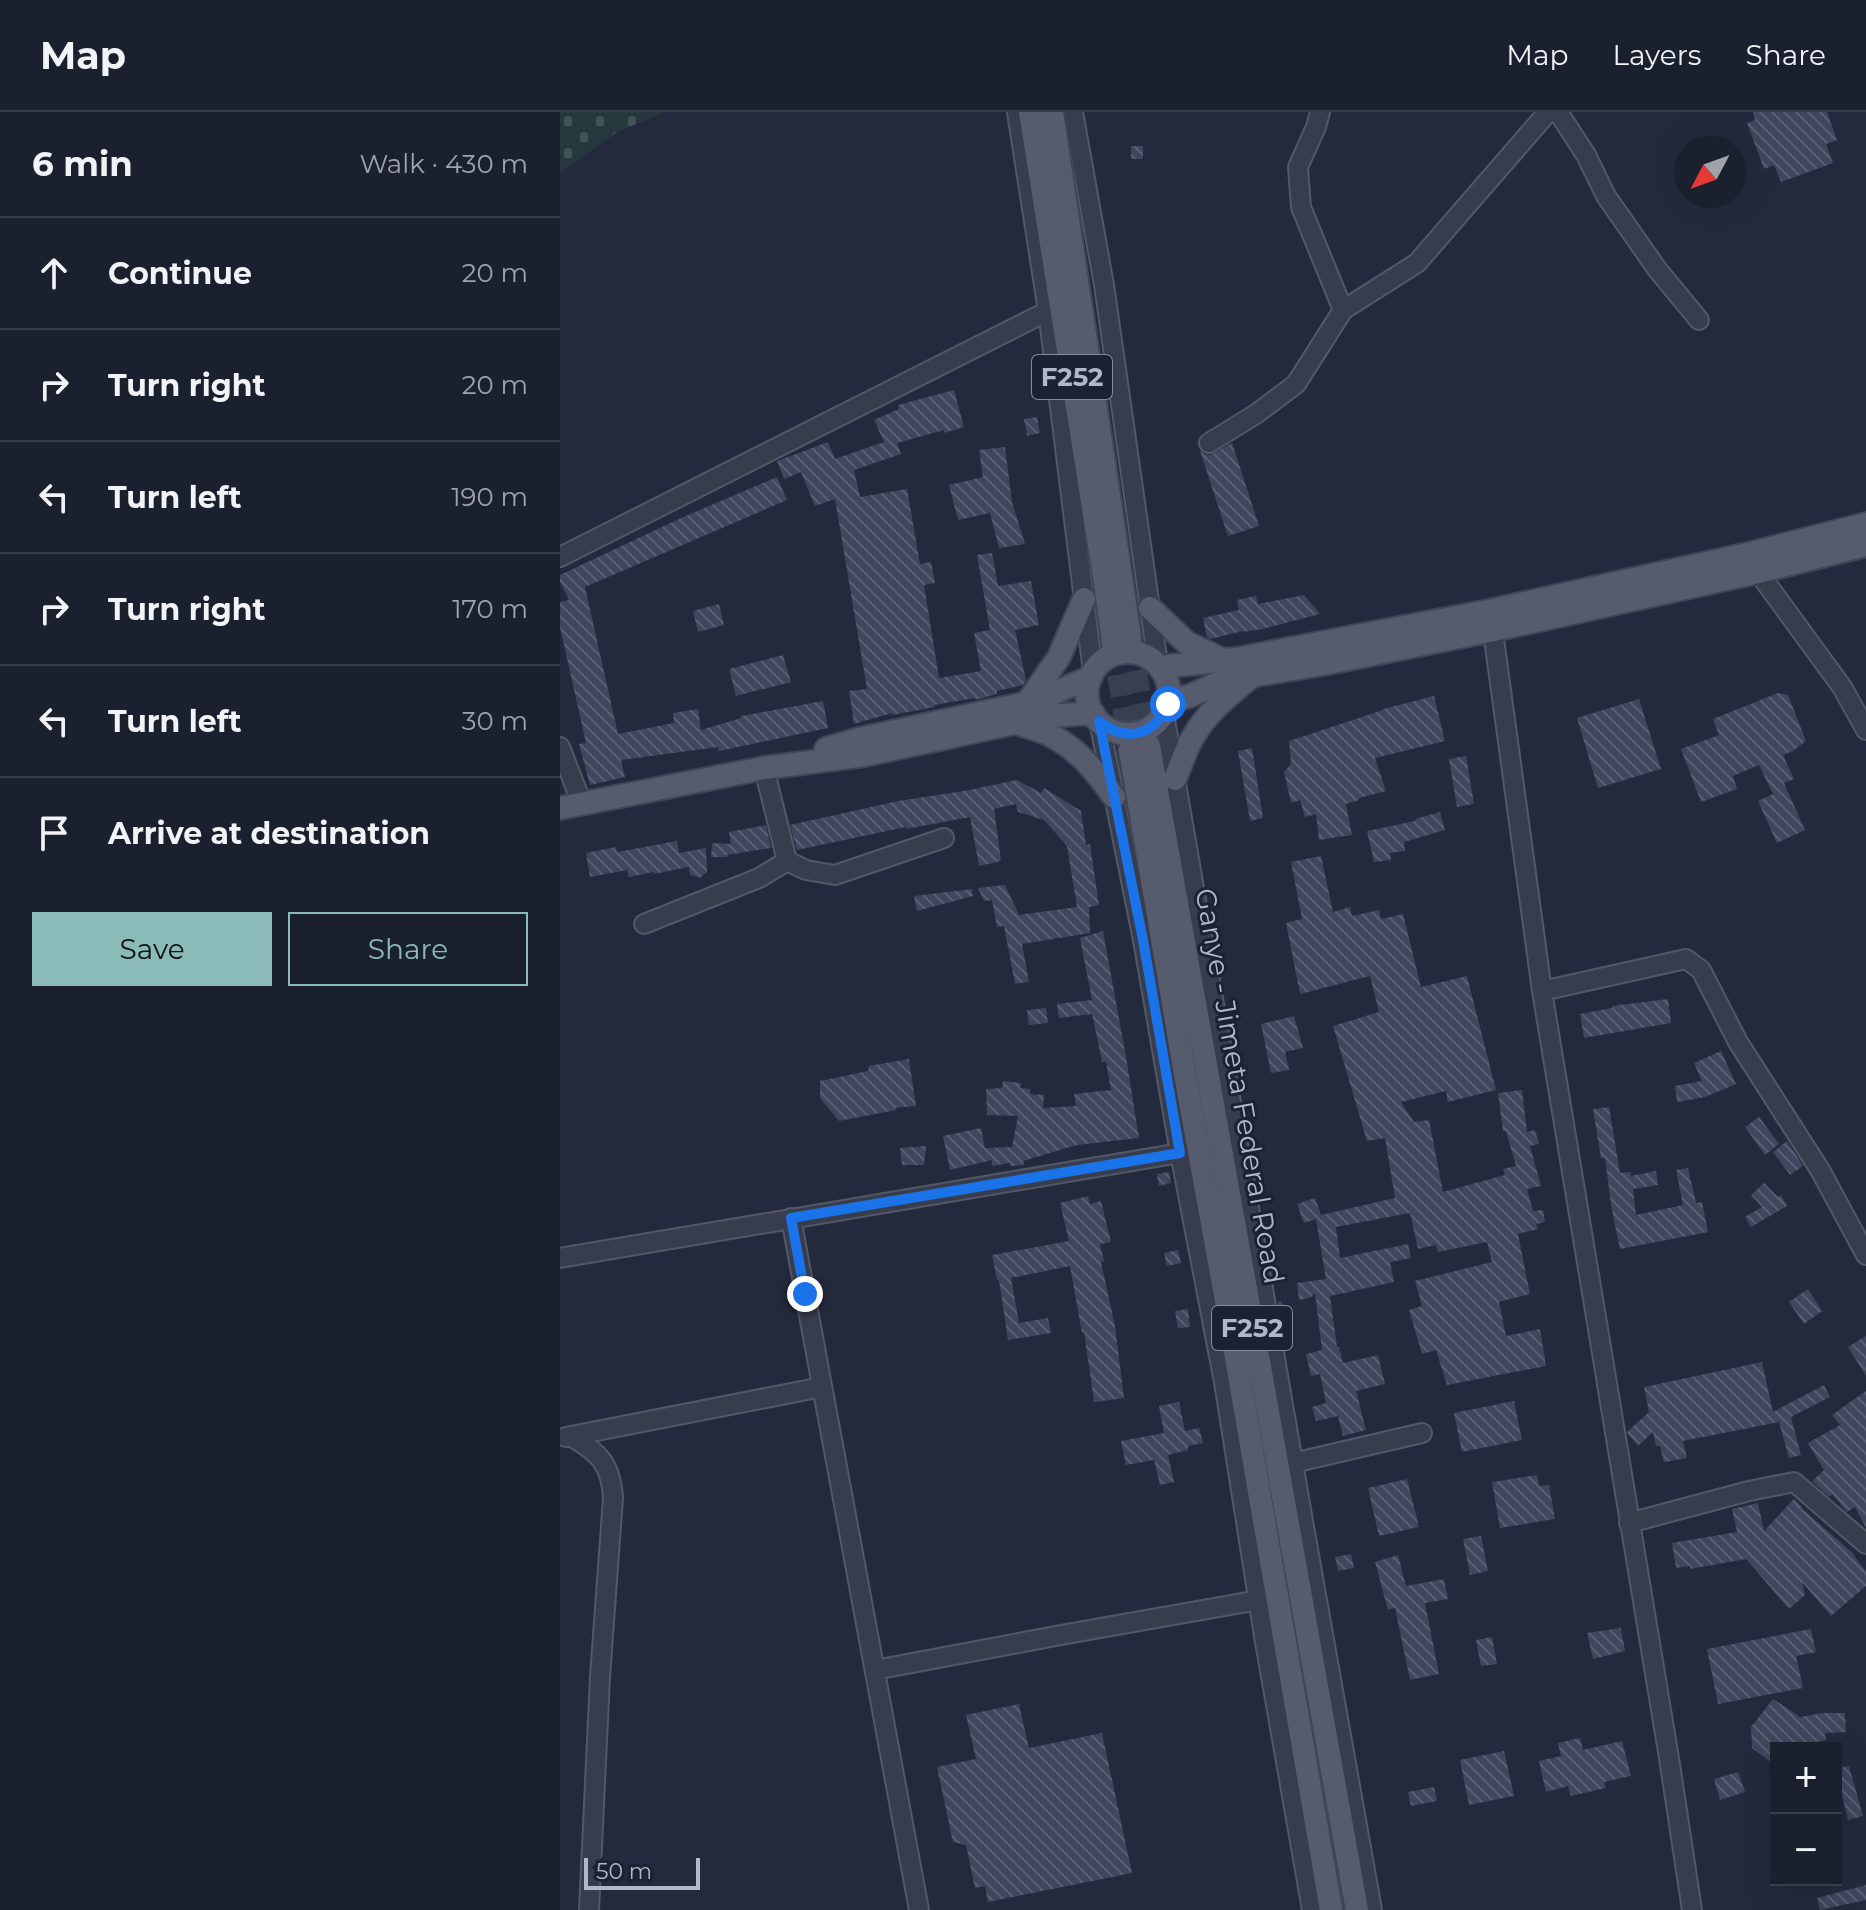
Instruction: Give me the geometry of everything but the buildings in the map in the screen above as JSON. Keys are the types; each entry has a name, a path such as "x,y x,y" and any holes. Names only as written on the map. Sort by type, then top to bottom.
{"main road":[{"name":"F252","path":"1030,112 1121,640 1052,112"},
{"path":"1166,708 1220,682 1323,664 1866,524"},
{"path":"1159,666 1224,661 1492,621 1758,572 1866,545"},
{"path":"1021,713 1059,657 1084,599"},
{"path":"1150,608 1187,643 1224,661"},
{"path":"1021,713 1045,697 1092,674 1108,657 1129,652 1149,658 1159,666 1168,683 1166,708 1157,723 1148,729 1128,734 1107,728 1088,703 1087,692 1092,674"},
{"path":"1175,779 1198,728 1210,713 1253,675"},
{"path":"1021,713 1096,770 1114,797"},
{"path":"571,806 764,768 865,755 1021,713 1096,717"},
{"name":"Ganye - Jimeta Federal Road","path":"1331,1910 1184,1069 1139,748 1357,1910"}],"street":[{"path":"1017,112 1048,311 1092,674"},
{"path":"1073,112 1104,285 1159,666"},
{"path":"1320,112 1298,167 1301,207 1343,310"},
{"path":"1209,443 1296,384 1343,310 1417,263 1548,112"},
{"path":"1558,112 1586,155 1606,196 1657,269 1699,320"},
{"path":"560,557 1048,311"},
{"path":"1758,572 1842,687 1866,730"},
{"path":"1492,621 1542,991 1692,1910"},
{"path":"1166,708 1175,779 1330,1683 1372,1910"},
{"path":"1096,717 1143,940 1224,1382 1312,1910"},
{"path":"560,747 571,806"},
{"path":"764,768 787,861"},
{"path":"787,861 806,870 835,875 944,838"},
{"path":"644,924 759,878 787,861"},
{"path":"1542,991 1686,959 1701,970 1738,1042 1820,1170 1866,1255"},
{"path":"560,1258 1180,1153"},
{"path":"791,1218 919,1910"},
{"path":"565,1437 822,1387"},
{"path":"1293,1463 1422,1433"},
{"path":"565,1437 589,1446 603,1461 612,1480 613,1498 600,1677 589,1910"},
{"path":"1629,1523 1794,1482 1866,1544"},
{"path":"875,1670 1259,1600"}],"green space":[{"path":"560,112 665,112 617,132 560,173"}],"tunnel":[{"path":"1130,638 1149,746"},
{"path":"1113,642 1130,750"}],"route":[{"path":"805,1294 791,1218 1180,1153 1143,940 1099,721 1117,732 1139,733 1157,723 1168,704"}]}
